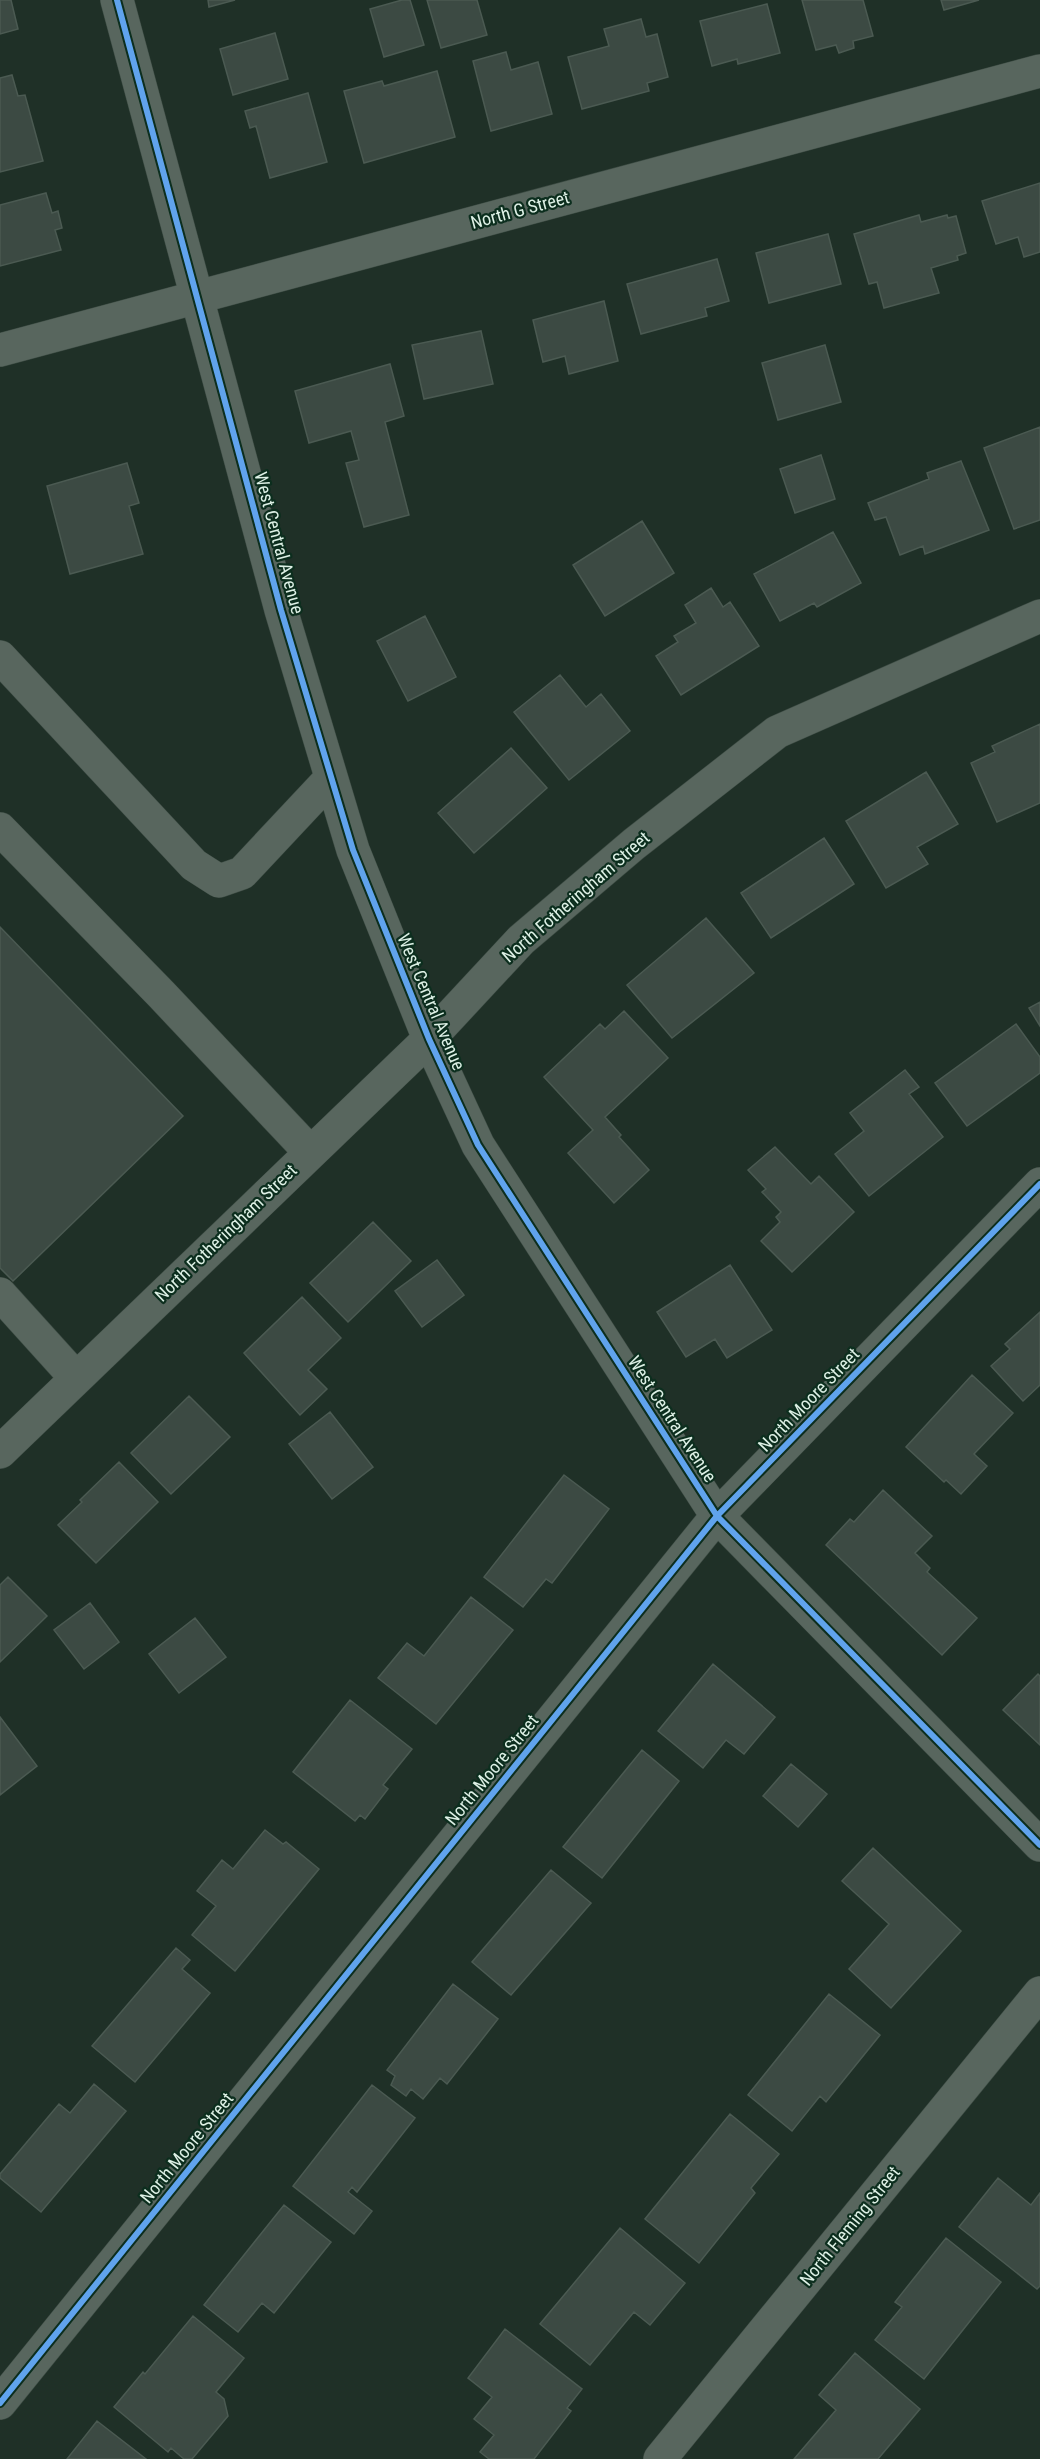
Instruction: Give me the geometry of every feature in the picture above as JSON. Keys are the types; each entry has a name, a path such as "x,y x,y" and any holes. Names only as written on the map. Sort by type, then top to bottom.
{"street":[{"name":"West Central Avenue","path":"117,0 281,610 353,850 429,1039 478,1145 717,1516 1040,1845"},
{"name":"North G Street","path":"0,350 1040,71"},
{"name":"North Fotheringham Street","path":"0,1452 429,1039 520,940 634,844 777,732 1040,616"},
{"path":"0,657 194,865 219,880 242,873 331,778"},
{"path":"0,829 162,995 310,1152"},
{"name":"North Moore Street","path":"0,2403 717,1516 1040,1184"},
{"path":"0,1294 76,1378"},
{"name":"North Fleming Street","path":"660,2459 1040,1993"}],"building":[{"path":"0,0 11,0 18,29 0,34"},
{"path":"208,0 235,0 209,7"},
{"path":"410,0 424,45 384,57 370,9"},
{"path":"427,0 477,0 487,35 441,48"},
{"path":"802,0 863,0 873,36 853,41 854,48 839,53 836,45 816,50"},
{"path":"941,0 979,0 944,10"},
{"path":"767,4 780,53 738,64 737,59 712,66 700,21"},
{"path":"641,19 646,37 657,34 668,77 647,83 649,91 582,109 568,57 609,46 604,29"},
{"path":"275,33 288,79 233,95 220,49"},
{"path":"506,52 511,70 538,62 552,114 491,131 473,61"},
{"path":"437,71 455,137 364,163 344,91 382,81 384,86"},
{"path":"12,75 18,96 25,95 43,161 0,172 0,78"},
{"path":"308,93 327,162 270,178 256,126 250,128 245,111"},
{"path":"1040,183 1040,252 1024,257 1018,237 996,244 982,201"},
{"path":"46,193 52,213 58,211 62,228 55,230 61,250 0,266 0,205"},
{"path":"919,215 921,222 947,215 948,218 956,216 966,253 957,256 958,260 931,268 939,293 884,308 877,282 869,284 854,234"},
{"path":"828,234 841,284 769,303 756,253"},
{"path":"717,259 729,301 705,308 707,316 641,334 627,284"},
{"path":"604,301 618,361 569,374 565,356 543,362 533,320"},
{"path":"481,331 493,384 424,399 412,345"},
{"path":"825,345 841,402 778,420 762,363"},
{"path":"390,364 404,416 385,422 409,515 364,527 346,463 359,460 351,431 309,443 295,391"},
{"path":"1040,427 1040,520 1014,529 984,448"},
{"path":"821,455 835,499 795,513 780,469"},
{"path":"961,461 989,530 925,554 923,546 900,555 886,517 875,520 868,503 929,479 927,473"},
{"path":"127,463 139,503 129,506 143,554 70,574 47,486"},
{"path":"642,521 674,573 605,616 573,565"},
{"path":"833,532 861,583 817,607 814,603 780,621 754,574"},
{"path":"711,588 723,607 730,602 759,646 681,695 656,656 678,642 674,636 696,623 685,605"},
{"path":"425,616 456,677 408,701 377,641"},
{"path":"560,675 586,707 601,694 630,731 569,780 514,712"},
{"path":"1040,724 1040,803 997,822 971,763 995,752 992,746"},
{"path":"511,748 547,788 474,853 438,813"},
{"path":"926,772 958,824 917,847 928,864 886,888 846,821"},
{"path":"824,838 854,884 771,938 741,893"},
{"path":"706,918 754,973 672,1038 627,985"},
{"path":"0,927 183,1116 13,1281 0,1268"},
{"path":"1040,1002 1040,1026 1029,1008"},
{"path":"624,1011 668,1058 605,1117 621,1135 619,1137 649,1170 614,1203 568,1153 593,1130 544,1077 600,1024 605,1029"},
{"path":"1016,1024 1040,1057 1040,1073 967,1126 935,1083"},
{"path":"905,1070 919,1087 909,1094 943,1137 869,1196 835,1154 864,1131 850,1113"},
{"path":"775,1147 811,1184 819,1176 854,1212 792,1272 761,1241 780,1222 776,1217 781,1212 762,1192 766,1189 748,1170"},
{"path":"373,1222 411,1261 348,1322 310,1283"},
{"path":"437,1260 464,1295 422,1327 395,1291"},
{"path":"730,1265 772,1330 727,1358 715,1339 686,1357 657,1312"},
{"path":"302,1297 341,1338 308,1370 327,1389 300,1415 244,1353"},
{"path":"1040,1312 1040,1385 1023,1401 991,1366 1010,1349 1005,1344"},
{"path":"972,1375 1013,1413 974,1454 987,1466 961,1494 946,1480 944,1482 906,1447"},
{"path":"189,1396 230,1437 171,1494 131,1453"},
{"path":"330,1412 373,1467 332,1499 289,1444"},
{"path":"119,1462 158,1502 96,1563 58,1525"},
{"path":"564,1475 609,1509 552,1583 546,1579 523,1607 484,1577"},
{"path":"883,1490 932,1536 915,1553 930,1568 927,1572 977,1618 942,1655 826,1545 850,1519 854,1522"},
{"path":"8,1577 47,1616 0,1662 0,1585"},
{"path":"471,1597 513,1630 436,1724 378,1678 407,1643 424,1656"},
{"path":"90,1603 119,1642 84,1669 54,1630"},
{"path":"195,1618 226,1657 179,1693 149,1654"},
{"path":"713,1664 775,1717 744,1754 726,1740 703,1768 658,1731"},
{"path":"1038,1674 1040,1676 1040,1745 1003,1710"},
{"path":"350,1700 412,1749 383,1785 388,1789 365,1819 360,1815 355,1821 293,1772"},
{"path":"0,1717 37,1766 0,1795"},
{"path":"642,1750 679,1781 602,1878 563,1847"},
{"path":"791,1764 827,1794 798,1827 763,1796"},
{"path":"265,1830 283,1844 286,1842 319,1869 235,1971 192,1935 216,1906 197,1891 222,1860 233,1869"},
{"path":"873,1848 961,1931 891,2008 849,1969 889,1924 842,1881"},
{"path":"551,1870 591,1903 511,1995 472,1962"},
{"path":"176,1948 190,1960 182,1969 210,1993 135,2082 92,2046"},
{"path":"453,1984 498,2019 447,2084 440,2078 423,2099 411,2089 406,2096 391,2085 395,2076 387,2070"},
{"path":"829,1994 880,2035 826,2102 820,2096 792,2131 748,2095"},
{"path":"94,2084 126,2111 41,2212 0,2178 0,2174 59,2104 70,2113"},
{"path":"372,2085 415,2118 357,2192 352,2187 348,2192 372,2211 354,2234 293,2186"},
{"path":"730,2114 779,2154 751,2188 755,2193 699,2263 645,2219"},
{"path":"998,2178 1031,2205 1040,2193 1040,2286 1037,2289 959,2227"},
{"path":"284,2205 331,2242 274,2313 262,2303 238,2332 204,2305"},
{"path":"620,2228 685,2283 650,2325 634,2312 590,2365 540,2324"},
{"path":"946,2238 1001,2282 924,2379 875,2340 902,2307 895,2302"},
{"path":"193,2316 244,2358 216,2392 224,2399 228,2416 192,2459 184,2459 171,2448 168,2452 114,2407"},
{"path":"505,2329 582,2389 567,2408 571,2411 534,2459 489,2459 480,2452 494,2435 474,2419 492,2397 468,2378"},
{"path":"855,2353 920,2409 878,2459 794,2459 836,2410 819,2395"},
{"path":"97,2421 146,2459 67,2459"}],"cycle path":[{"path":"117,0 281,610 353,850 429,1039 478,1145 717,1516 1040,1845"},
{"path":"0,2403 717,1516 1040,1184"}]}
